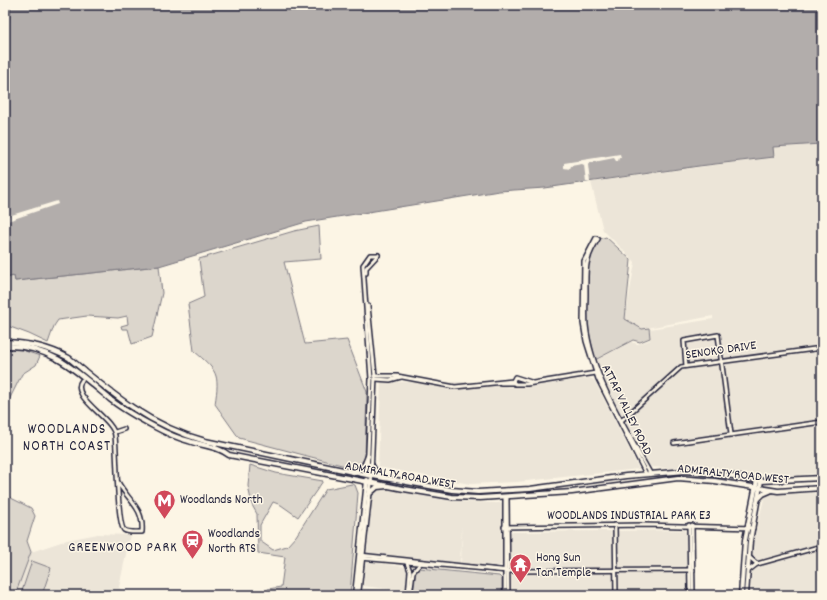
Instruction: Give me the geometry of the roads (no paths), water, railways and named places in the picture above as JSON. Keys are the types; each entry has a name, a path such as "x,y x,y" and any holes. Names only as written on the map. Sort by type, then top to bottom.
{"main road":[{"name":"ADMIRALTY ROAD WEST","path":"5,343 25,343 49,348 68,358 83,373 90,376 137,412 162,426 196,438 369,476 452,490 478,492 547,487 648,474 687,471 759,480 822,478"},
{"path":"83,373 84,378 90,376"},
{"name":"ADMIRALTY ROAD WEST","path":"84,378 120,407 170,434 188,441 222,449 229,455 452,497 480,498 534,495 609,488 678,478 743,485 772,490 794,491 822,488"},
{"path":"263,452 272,456 272,461 269,462"},
{"path":"281,456 277,457 275,461 281,464"},
{"path":"351,472 364,466 368,456"},
{"path":"371,464 375,471 386,479"},
{"path":"355,595 366,528 369,476"},
{"path":"354,479 363,484 366,490"},
{"path":"742,595 759,480"},
{"path":"358,595 366,490 369,482"},
{"path":"743,485 751,490 756,498"},
{"path":"369,494 377,487 391,486"},
{"path":"547,487 546,490 548,493"},
{"path":"532,488 536,491 534,495"},
{"path":"742,595 747,527 756,498 772,490"}],"street":[{"name":"ATTAP VALLEY ROAD","path":"597,238 584,261 583,323 598,379 621,421"},
{"path":"370,255 378,255 366,270 375,378 371,464 369,476 368,456 371,377 363,265 370,255"},
{"path":"686,366 684,341 718,335 731,434"},
{"name":"SENOKO DRIVE","path":"621,421 675,371 686,366 822,348"},
{"name":"ATTAP VALLEY ROAD","path":"596,373 648,474"},
{"path":"371,377 401,377 451,387 513,382 527,384 531,382 596,373"},
{"path":"588,374 598,379"},
{"path":"513,382 514,378 518,377 531,382"},
{"path":"84,378 80,387 82,395 107,420 115,432 118,482 122,527 126,531 142,532 142,517 138,509 124,494 118,482"},
{"path":"674,443 822,422"},
{"path":"115,432 124,429"},
{"path":"506,497 507,595"},
{"path":"615,525 616,595"},
{"path":"691,525 691,595"},
{"name":"WOODLANDS INDUSTRIAL PARK E3","path":"506,527 691,525 753,528"},
{"path":"746,572 751,566 822,546"},
{"path":"748,556 757,564"},
{"path":"361,557 407,563 507,571 691,570"},
{"path":"361,557 507,571"},
{"path":"407,563 410,571 409,595"},
{"path":"409,595 413,572 420,564"}],"place":[{"name":"Woodlands North","path":"164,520"},
{"name":"Woodlands North RTS","path":"192,560"},
{"name":"Hong Sun Tan Temple","path":"520,584"}],"district":[{"name":"WOODLANDS NORTH COAST","path":"67,438"},
{"name":"GREENWOOD PARK","path":"123,548"}]}
